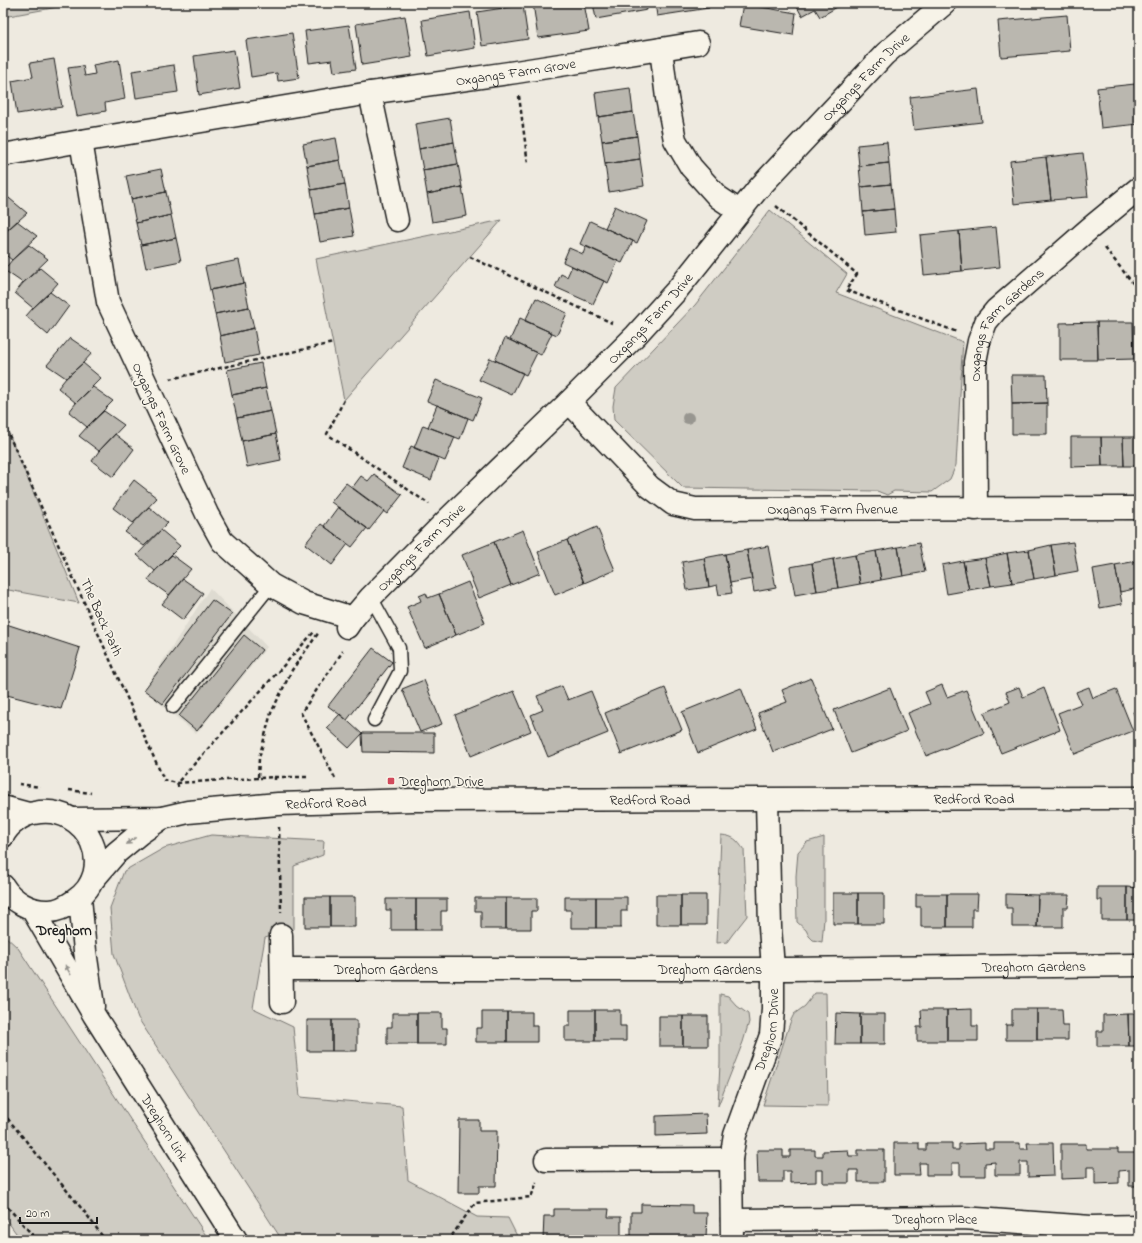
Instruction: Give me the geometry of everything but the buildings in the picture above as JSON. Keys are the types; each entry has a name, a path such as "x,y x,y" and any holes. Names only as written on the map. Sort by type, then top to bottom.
{"street":[{"name":"Oxgangs Farm Drive","path":"350,622 371,597 448,518 570,402 636,334 677,290 757,190 885,54 945,3"},
{"name":"Oxgangs Farm Grove","path":"3,155 370,93 516,72 698,43"},
{"path":"661,49 667,98 675,140 691,168 718,197 740,211"},
{"path":"370,93 397,220"},
{"name":"Oxgangs Farm Grove","path":"81,141 108,302 207,514 222,541 271,585 304,603 350,622"},
{"name":"Oxgangs Farm Gardens","path":"976,509 975,362 979,341 986,322 996,310 1089,229 1139,188"},
{"name":"Oxgangs Farm Avenue","path":"570,402 582,417 650,487 673,504 696,509 1139,508"},
{"name":"Redford Road","path":"73,819 162,818 188,812 278,804 412,800 1139,798"},
{"name":"Dreghorn Drive","path":"732,1230 731,1159 735,1135 771,1035 773,1009 773,969 770,927 767,800"},
{"path":"3,807 29,814"},
{"path":"3,836 15,822 29,814 44,811 59,813 73,819"},
{"name":"Redford Road","path":"32,909 49,911 66,907 86,890 116,853 162,818"},
{"name":"Dreghorn Link","path":"73,819 84,829 92,841 95,855 95,869 86,890 86,951 94,1015"},
{"path":"3,886 18,902 32,909"},
{"name":"Dreghorn Link","path":"32,909 94,1015 236,1240"},
{"path":"281,926 282,1002"},
{"name":"Dreghorn Gardens","path":"282,969 773,969 1139,965"},
{"path":"546,1160 731,1159"},
{"name":"Dreghorn Place","path":"732,1230 963,1218 1091,1227 1139,1226"}],"lane":[{"path":"173,706 271,585"},
{"path":"371,597 399,648 400,671 374,720"}],"path":[{"path":"521,108 528,164"},
{"path":"757,190 857,274 846,290 979,341"},
{"path":"1089,229 1139,290"},
{"path":"470,257 636,334"},
{"path":"146,384 333,343"},
{"path":"344,400 327,434 448,518"},
{"name":"The Back Path","path":"3,422 164,780 177,783"},
{"path":"177,783 320,626 350,622 354,635 302,713 347,802"},
{"path":"258,778 259,758 271,712 292,670 324,626"},
{"path":"326,776 334,776"},
{"path":"177,783 275,777 312,777"},
{"path":"275,777 278,804"},
{"path":"177,783 188,812"},
{"path":"279,835 281,926"},
{"path":"3,1113 87,1215 105,1240"},
{"path":"446,1240 451,1236 475,1203 531,1197 546,1160"},
{"path":"3,1202 37,1240"}],"shaded area":[{"path":"3,3 80,3 3,17"},
{"path":"770,210 847,274 836,293 963,342 956,465 950,479 932,492 894,491 887,495 877,491 683,488 614,420 613,406 616,388 695,305"},
{"path":"502,220 344,400 316,259"},
{"path":"3,419 79,603 3,589"},
{"path":"210,588 267,647 196,734 144,690"},
{"path":"211,835 324,841 323,855 294,866 294,929 265,938 253,1008 293,1027 300,1097 402,1106 408,1180 477,1217 508,1218 519,1240 282,1240 138,1018 114,954 110,908 124,871 164,848"},
{"path":"721,835 729,836 735,839 744,850 747,916 727,942 717,943"},
{"path":"824,837 824,919 822,942 813,940 806,930 797,922 796,876 798,852 807,842"},
{"path":"3,934 18,948 209,1240 21,1240 3,1215"},
{"path":"815,993 826,993 828,1106 763,1105 791,1020 794,1014 805,1006"},
{"path":"720,994 728,996 737,1006 748,1014 749,1022 743,1042 718,1106 720,1063"}],"place":[{"name":"Dreghorn Drive","path":"391,781"}],"district":[{"name":"Dreghorn","path":"64,930"}]}
